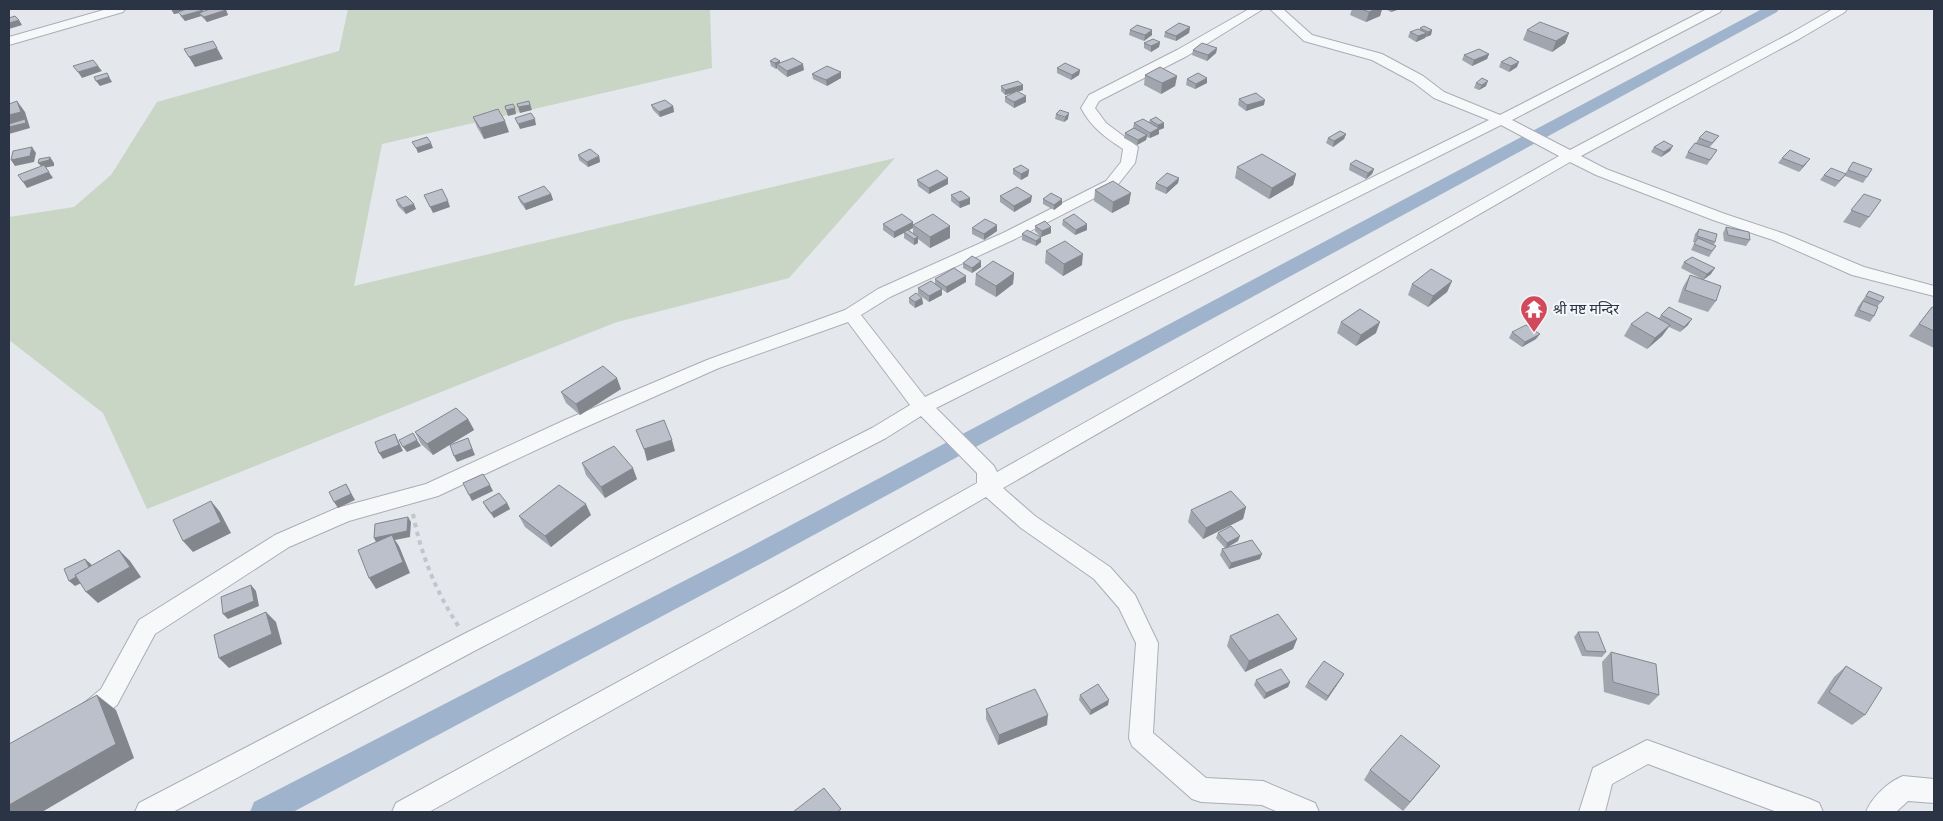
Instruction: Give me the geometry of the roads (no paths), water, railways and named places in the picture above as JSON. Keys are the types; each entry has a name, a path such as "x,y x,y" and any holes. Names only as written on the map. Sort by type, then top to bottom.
{"street":[{"path":"9,41 119,9"},
{"path":"66,730 74,726 109,697 147,627 282,542 344,514 431,490 572,425 713,364 851,314 884,293 1018,232 1111,184 1128,163 1131,147 1113,136 1092,118 1088,108 1094,98 1182,53 1257,9"},
{"path":"1276,9 1308,38 1377,57 1418,78 1439,95 1504,123 1630,184 1779,237 1858,270 1934,291"},
{"path":"148,812 470,642 879,432 922,407 1504,123 1716,9"},
{"path":"405,812 789,600 987,479 1565,154 1795,36 1841,9"},
{"path":"851,314 922,407 937,419 987,479 1028,522 1102,573 1127,602 1146,643 1141,738 1201,790 1263,793 1306,812"},
{"path":"1592,812 1602,776 1647,752 1810,812"},
{"path":"1879,812 1903,788 1934,791"}],"waterway":[{"path":"264,812 756,555 1772,9"}],"place":[{"name":"श्री मष्ट मन्दिर","path":"1534,333"}]}
